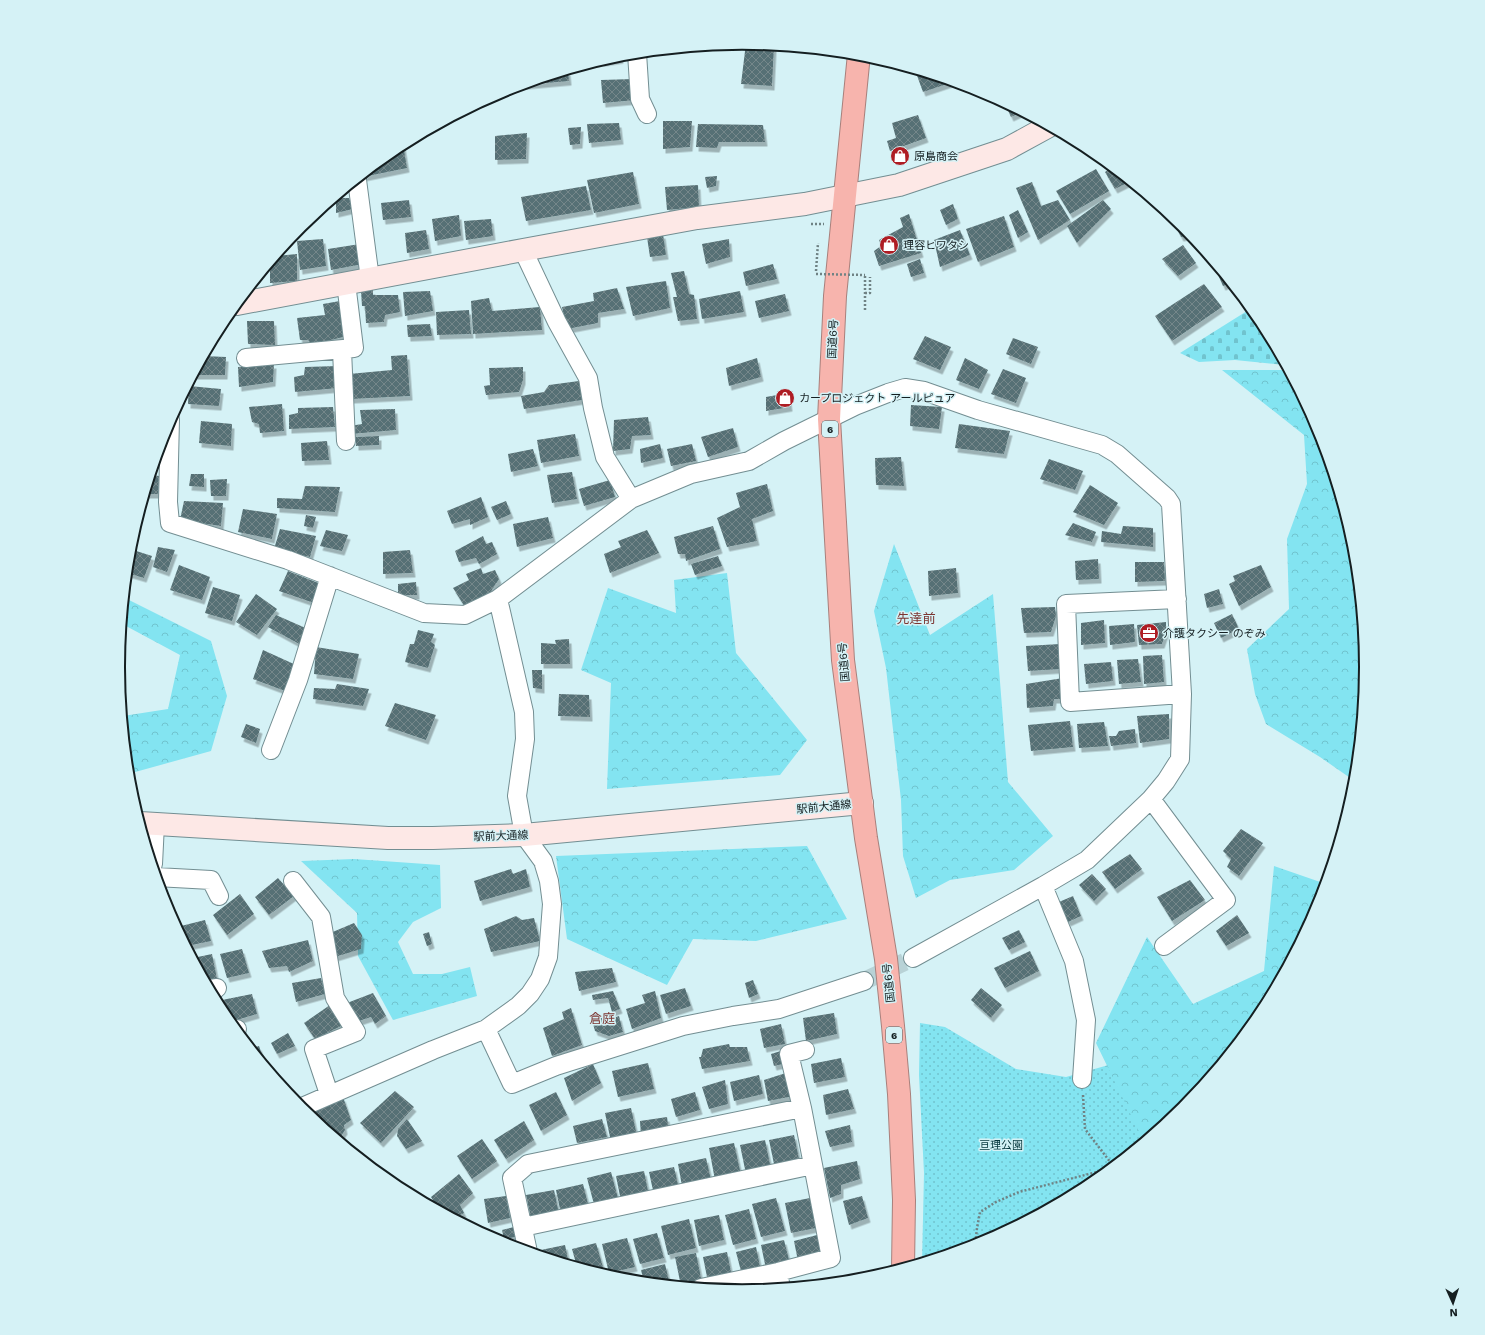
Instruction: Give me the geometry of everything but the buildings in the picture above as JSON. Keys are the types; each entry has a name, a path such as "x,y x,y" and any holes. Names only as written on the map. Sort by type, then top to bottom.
{"highway":[{"name":"国道6号","path":"858,61 835,296 829,419 843,660 862,803 886,959 899,1094 904,1200 903,1264"}],"street":[{"path":"637,59 640,99 647,114"},
{"path":"245,302 697,218 805,204 899,185 1007,149 1043,129"},
{"path":"358,185 370,279"},
{"path":"523,250 557,322 588,378 593,408 605,457 631,499"},
{"path":"246,358 354,348 346,283"},
{"path":"342,350 346,441"},
{"path":"170,438 168,502 170,522 288,560 424,613 464,615 498,599 631,499 691,474 749,460 829,419 888,393 905,388 924,391 978,410 1102,445 1117,454 1167,498 1171,504 1182,694 1180,759 1166,781 1151,799 1087,860 913,958"},
{"path":"271,750 298,680 330,576"},
{"path":"307,1105 329,1094 486,1029 518,1006 530,994 540,979 548,957 552,904 549,881 543,861 524,835 517,796 525,739 524,712 498,599"},
{"path":"1177,599 1066,604 1070,702 1182,694"},
{"path":"1151,799 1226,900 1164,946"},
{"name":"駅前大通線","path":"148,824 388,838 433,838 524,835 862,803"},
{"path":"148,824 150,840"},
{"path":"162,877 211,880 219,896"},
{"path":"293,881 321,917 335,998 356,1032 314,1049 329,1094"},
{"path":"1043,886 1074,961 1086,1020 1082,1079"},
{"path":"486,1029 512,1084 556,1066 683,1026 779,1009 864,981"},
{"path":"733,1285 779,1280 831,1258 802,1108 789,1054 804,1050"},
{"path":"527,1246 512,1178 528,1164 802,1108"},
{"path":"523,1227 813,1165"}],"path":[{"path":"816,274 865,275 864,310"},
{"path":"864,293 870,293 870,276"},
{"path":"1082,1079 1086,1129 1110,1163"},
{"path":"976,1239 980,1212 996,1202 1019,1192 1098,1172"}],"green space":[{"path":"1246,311 1256,324 1280,364 1235,360 1199,362 1180,353"},
{"path":"1222,370 1283,370 1313,431 1327,469 1339,508 1348,547 1355,587 1359,627 1359,708 1355,748 1350,778 1320,757 1266,724 1255,694 1247,649 1289,609 1287,539 1307,484 1304,435"},
{"path":"894,544 930,635 993,594 1008,782 1053,836 1014,870 950,880 916,898 903,856 901,800 886,668 874,611"},
{"path":"727,573 736,653 807,740 780,775 607,789 611,683 581,670 608,588 676,613 674,580"},
{"path":"129,600 211,641 227,696 211,751 134,772 127,715 168,709 180,655 126,626"},
{"path":"807,846 847,919 756,941 693,939 667,985 567,939 556,856"},
{"path":"354,859 440,865 441,908 413,922 398,942 413,974 442,974 470,967 477,996 393,1020 358,956 357,913 301,861"},
{"path":"1274,866 1321,882 1296,941 1256,1011 1232,1043 1207,1075 1179,1104 1142,1138 1096,1043 1147,937 1193,1004 1264,971"},
{"name":"亘理公園","path":"920,1023 945,1027 1016,1069 1066,1077 1244,1027 1207,1075 1179,1104 1150,1132 1086,1181 1016,1221 979,1238 922,1258 924,1173 919,1075"}],"tunnel":[{"path":"864,981 913,958"}],"place":[{"name":"原島商会","path":"900,156"},
{"name":"理容ヒワタシ","path":"889,245"},
{"name":"カープロジェクト アールピュア","path":"785,398"},
{"name":"介護タクシー のぞみ","path":"1149,633"}],"district":[{"name":"先達前","path":"916,618"},
{"name":"倉庭","path":"602,1018"}]}
